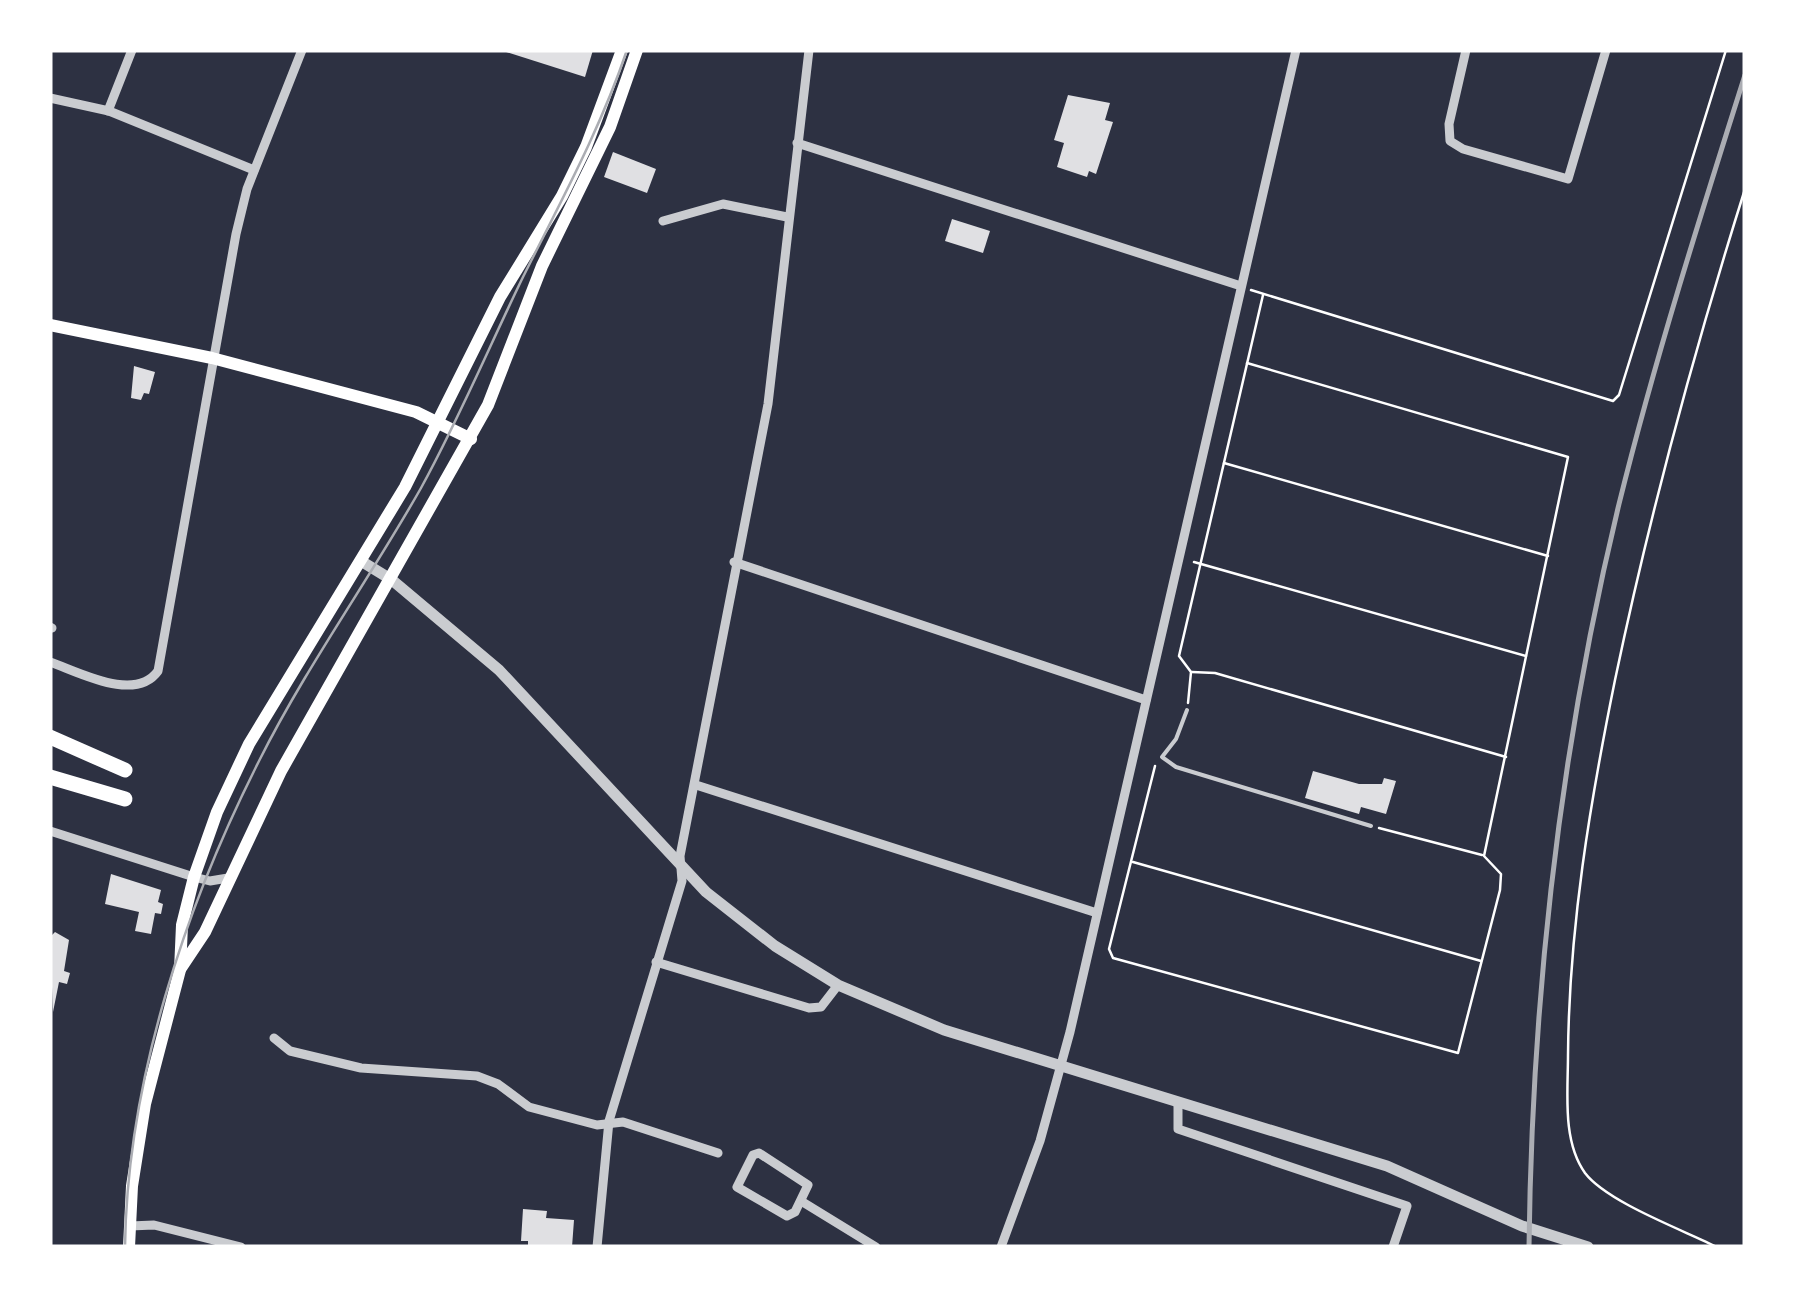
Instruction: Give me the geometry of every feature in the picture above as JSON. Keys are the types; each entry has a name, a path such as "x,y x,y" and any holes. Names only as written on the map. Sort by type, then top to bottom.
{"highway":[{"path":"50,736 125,770 50,748"},
{"path":"50,776 125,799"}],"main road":[{"path":"130,1247 145,1104 180,970 182,924 194,877 248,744 440,422 500,297 572,175 622,50"},
{"path":"180,970 205,932 302,733 471,440 542,266 610,127 637,50"},
{"path":"50,324 212,358 440,422 471,440"}],"street":[{"path":"108,111 132,50"},
{"path":"50,662 121,685 143,683 158,670 236,234 254,170 302,50"},
{"path":"598,1247 609,1121 682,870 680,856 696,786 734,562 768,404 809,50"},
{"path":"1001,1247 1040,1140 1060,1066 1296,50"},
{"path":"1466,50 1448,124 1450,140 1464,149 1568,179 1606,50"},
{"path":"50,98 108,111 254,170"},
{"path":"797,143 1242,286"},
{"path":"663,221 723,204 787,218"},
{"path":"361,560 392,580 499,670 682,870 740,921 838,985 917,1021 1387,1166 1505,1219 1588,1247"},
{"path":"734,562 1146,700"},
{"path":"696,786 1096,912"},
{"path":"50,831 194,877 210,881 228,878"},
{"path":"656,962 809,1008 821,1007 838,985"},
{"path":"274,1038 290,1051 362,1068 478,1076 498,1084 529,1107 596,1125 609,1121 689,1140 718,1153"},
{"path":"1178,1102 1178,1129 1407,1206 1393,1247"},
{"path":"753,1155 765,1156 804,1178 808,1184 801,1202 795,1212 782,1216 737,1187 740,1166 753,1155"},
{"path":"801,1202 876,1247"},
{"path":"130,1226 154,1225 241,1247"}],"lane":[{"path":"1186,710 1176,739 1162,757 1176,767 1372,826"}],"path":[{"path":"1253,290 1613,401 1619,395 1726,50"},
{"path":"1717,1247 1612,1193 1585,1172 1573,1148 1569,1123 1568,1026 1585,844 1631,604 1687,376 1745,189"},
{"path":"1186,710 1190,672 1179,656 1263,294"},
{"path":"1247,363 1568,457 1484,856"},
{"path":"1224,463 1550,556"},
{"path":"1194,562 1528,656"},
{"path":"1190,672 1214,673 1506,757"},
{"path":"1162,757 1152,769 1109,949 1113,958 1458,1053 1501,874 1484,856 1372,826"},
{"path":"1131,862 1481,961"}],"building":[{"path":"500,50 593,50 585,77"},
{"path":"1068,95 1110,103 1105,120 1113,122 1096,174 1089,171 1087,177 1057,167 1064,143 1054,140"},
{"path":"613,152 656,169 647,193 604,177"},
{"path":"952,219 990,231 983,253 945,241"},
{"path":"134,366 155,372 149,394 144,393 141,400 131,398"},
{"path":"1313,771 1359,784 1382,784 1384,778 1396,781 1386,814 1361,807 1359,814 1305,798"},
{"path":"111,874 161,890 161,914 155,913 151,934 135,931 139,912 105,904"},
{"path":"55,932 69,940 64,971 70,973 67,984 59,982 53,1012 50,937"},
{"path":"523,1209 547,1211 546,1218 574,1220 572,1247 528,1247 528,1241 521,1241"}],"tram line":[{"path":"125,1247 136,1122 149,1059 165,997 207,875 277,726 435,462 592,137 627,50"}],"railway":[{"path":"1529,1247 1543,966 1580,687 1633,450 1745,75"}]}
